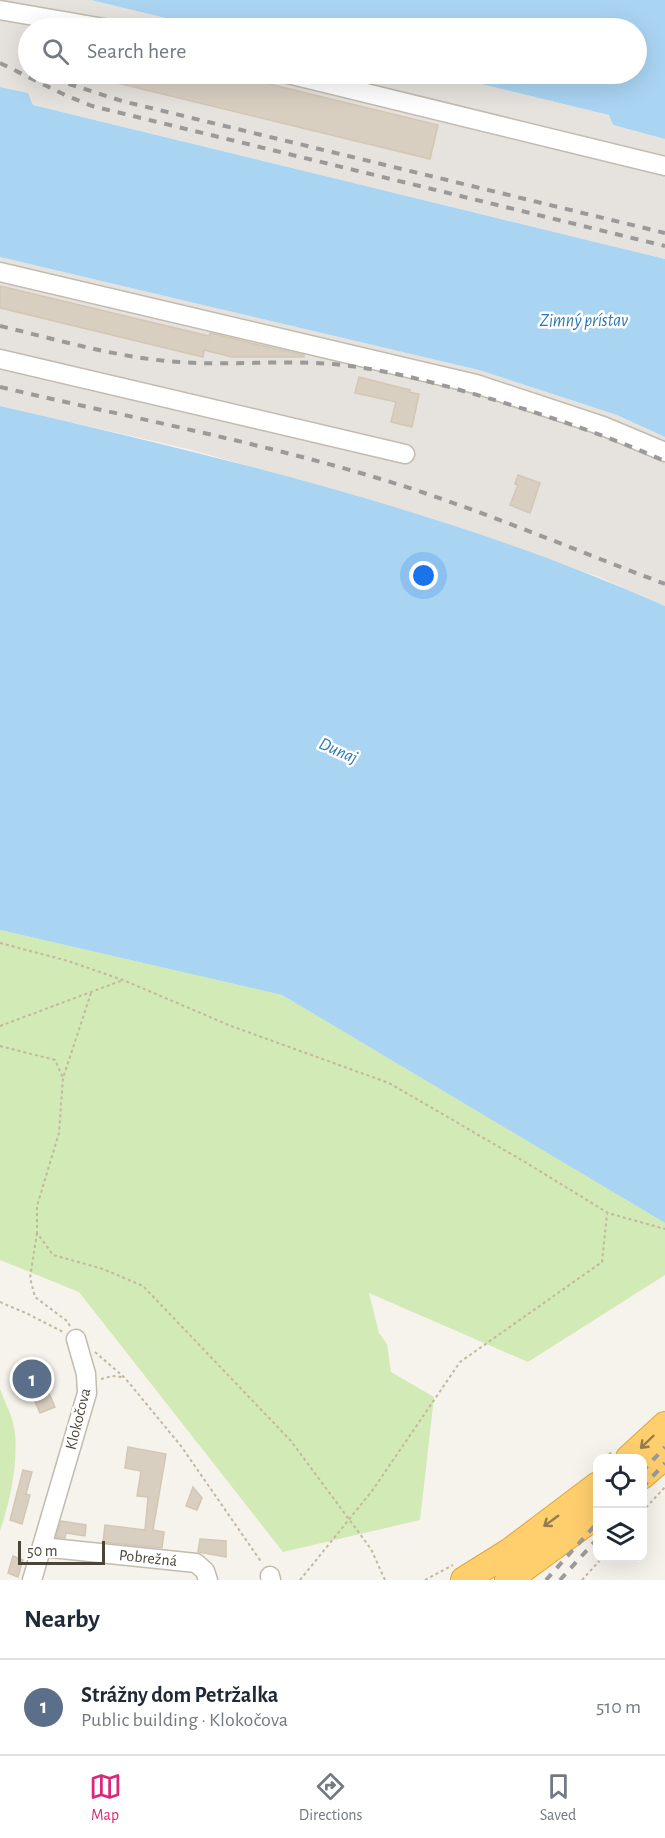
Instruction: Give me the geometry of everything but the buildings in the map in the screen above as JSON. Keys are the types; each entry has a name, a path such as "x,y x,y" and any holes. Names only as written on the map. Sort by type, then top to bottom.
{"highway":[{"path":"633,1454 665,1425"},
{"path":"647,1471 665,1455"},
{"path":"464,1580 509,1552 593,1488"},
{"path":"508,1580 593,1517"},
{"path":"521,1580 549,1551"}],"street":[{"path":"0,10 46,18"},
{"path":"329,84 665,166"},
{"path":"0,272 476,384 603,426 665,452"},
{"path":"0,359 405,454"},
{"name":"Klokočova","path":"32,1580 87,1393 86,1374 76,1339"},
{"name":"Pobrežná","path":"42,1547 195,1563 205,1571 208,1580"}],"path":[{"path":"0,942 68,961 123,980 231,1026 389,1083 608,1213 665,1229"},
{"path":"0,1026 123,980"},
{"path":"76,1339 67,1321 35,1297 30,1278 37,1233 37,1206 59,1133 63,1078 92,993"},
{"path":"0,1046 55,1060 63,1078"},
{"path":"300,1580 372,1491 460,1362 602,1262 608,1213"},
{"path":"37,1233 53,1255 103,1269 143,1286 291,1441 371,1549 385,1580"},
{"path":"0,1302 76,1339 99,1355 125,1378 181,1446 271,1578"},
{"path":"87,1393 92,1384 99,1380 112,1376 125,1378"},
{"path":"646,1508 665,1487"},
{"path":"582,1580 598,1562"}],"shaded area":[{"path":"0,0 91,0 166,18 18,18 18,84 481,84 609,115 613,125 665,139 665,259 33,105 28,93 0,87"},
{"path":"0,257 479,370 617,415 665,437 665,606 599,577 428,517 188,449 0,406"}],"green space":[{"path":"0,930 282,995 665,1223 665,1275 528,1362 369,1293 379,1333 387,1344 391,1372 434,1397 420,1520 283,1552 79,1292 0,1260"},
{"path":"0,1389 13,1422 16,1445 12,1483 0,1531"}],"water":[{"path":"91,0 665,0 665,139 613,125 609,115 481,84 647,84 647,18 166,18"},
{"name":"Zimný prístav","path":"0,87 28,93 33,105 665,259 665,437 617,415 479,370 0,257"},
{"name":"Dunaj","path":"0,406 253,467 421,515 503,542 665,606 665,1223 282,995 0,930"}],"railway":[{"path":"0,63 18,72"},
{"path":"43,84 92,106 665,246"},
{"path":"69,84 122,101 665,233"},
{"path":"0,326 89,348 156,360 199,363 322,363 382,371 540,414 665,461"},
{"path":"0,387 337,466 420,491 490,516 665,584"},
{"path":"647,1467 665,1447"},
{"path":"647,1483 665,1463"},
{"path":"546,1580 593,1528"},
{"path":"560,1580 593,1544"}],"place":[{"name":"Strážny dom Petržalka","path":"32,1379"}]}
